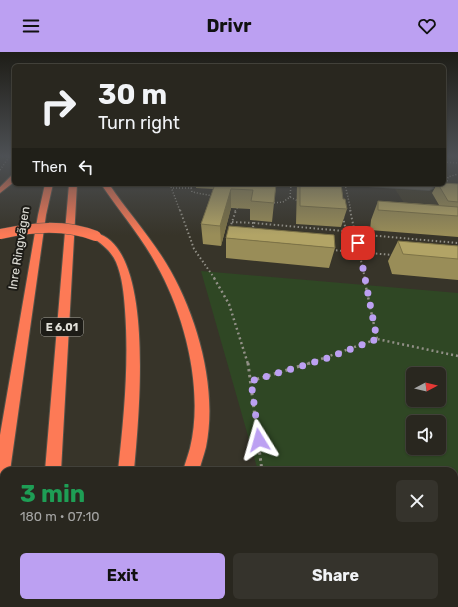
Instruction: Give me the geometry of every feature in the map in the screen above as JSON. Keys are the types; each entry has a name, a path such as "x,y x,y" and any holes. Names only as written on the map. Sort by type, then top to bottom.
{"highway":[{"path":"0,191 9,183"},
{"name":"Inre Ringvägen","path":"3,467 41,222 49,186"},
{"name":"E 6.01","path":"53,467 61,334 73,186"},
{"path":"106,186 161,264 177,293 185,315 198,367 201,404 198,444 192,467"},
{"path":"0,234 31,229 76,229 105,240 120,262 128,290 133,345 132,388 126,467"}],"street":[{"path":"398,186 429,188"}],"path":[{"path":"265,203 283,202 290,197 291,186"},
{"path":"345,186 377,339"},
{"path":"214,196 192,192 191,188 172,188 194,249 210,270 229,304 248,362 262,467"},
{"path":"290,197 299,202"},
{"path":"229,235 235,212 240,204 234,202"},
{"path":"342,211 346,231"},
{"path":"232,222 346,231 458,243"},
{"path":"251,237 254,223"},
{"path":"328,250 397,255"},
{"path":"251,381 325,359 377,339 458,356"}],"shaded area":[{"path":"395,189 458,193 458,216 410,212"}],"green space":[{"path":"201,271 458,293 458,467 257,467"}],"building":[{"path":"446,183 458,184 458,202 448,201 439,186 446,186"},
{"path":"214,186 276,186 274,203 251,201 253,190 231,189 220,226 201,224"},
{"path":"300,186 341,186 343,199 345,199 347,209 300,206"},
{"path":"378,201 458,207 458,216 378,210"},
{"path":"229,226 334,235 335,248 226,238"},
{"path":"398,241 458,246 458,259 403,254"}],"route":[{"path":"259,440 251,381 325,359 377,339 358,243"}]}
